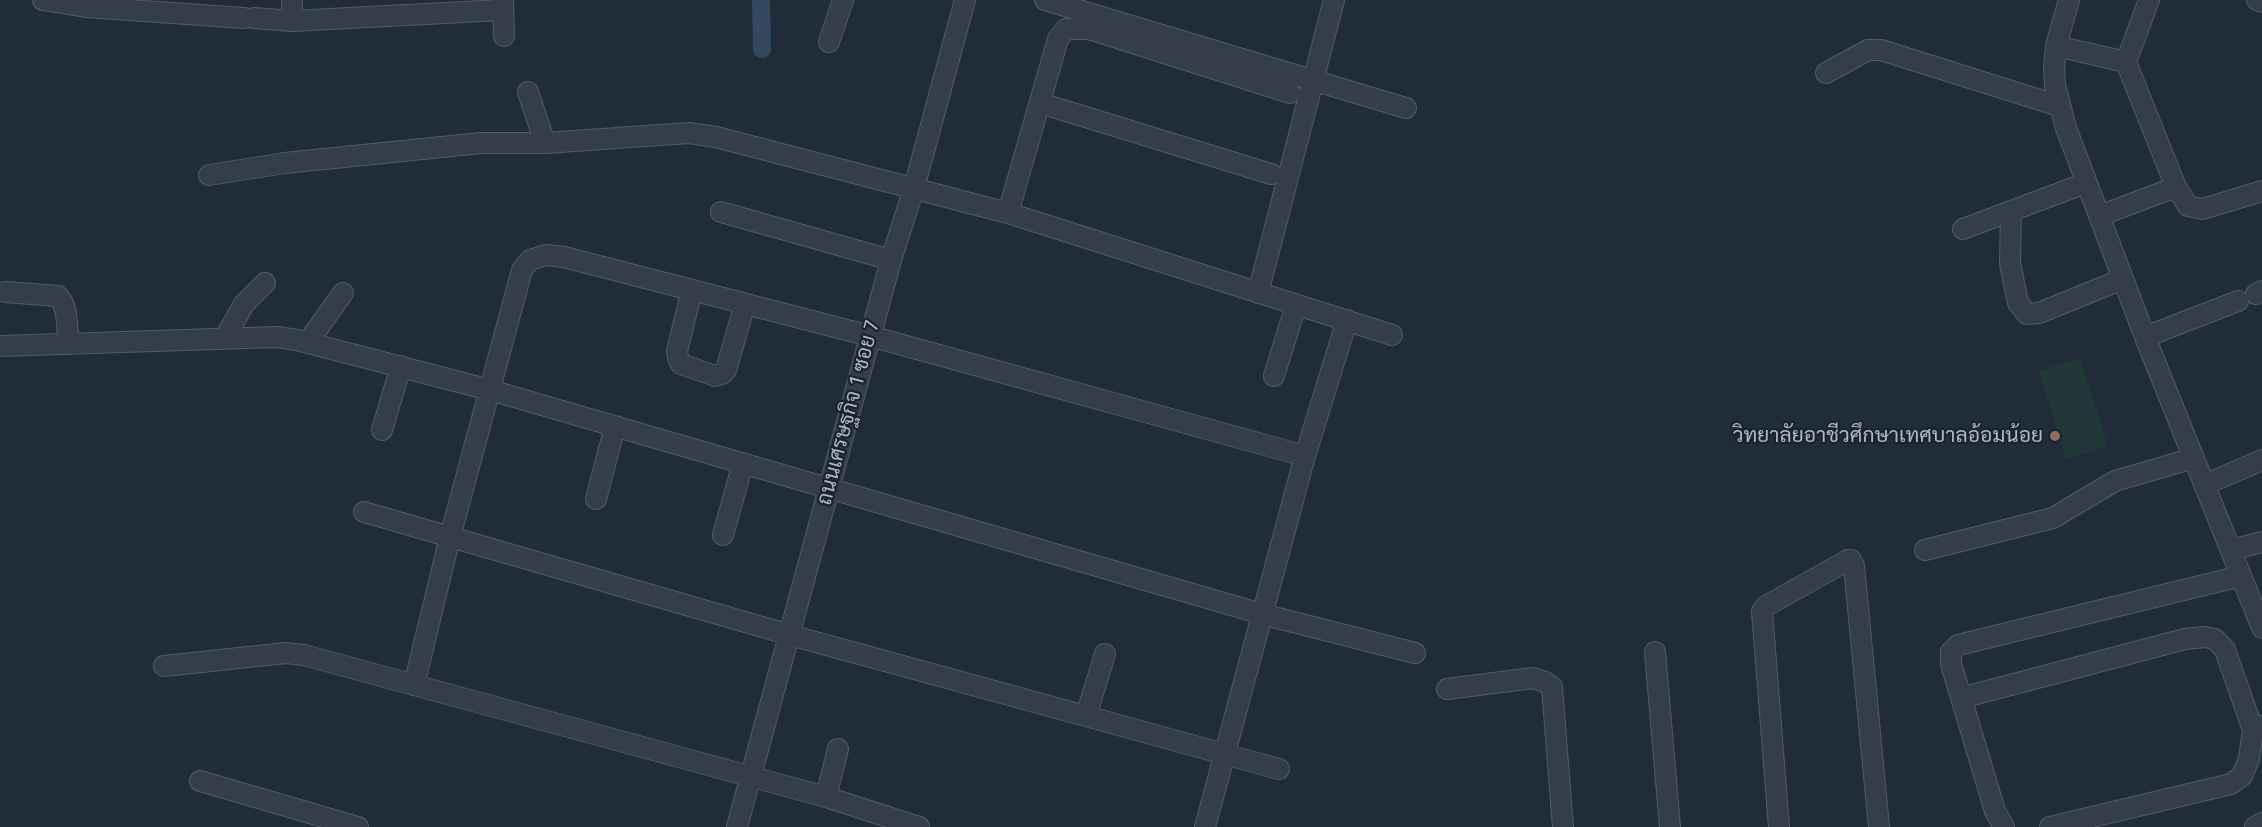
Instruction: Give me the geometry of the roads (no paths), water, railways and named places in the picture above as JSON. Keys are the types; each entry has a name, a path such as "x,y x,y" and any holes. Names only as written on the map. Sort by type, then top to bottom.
{"street":[{"path":"43,0 292,21 400,8 502,5 504,36"},
{"path":"292,0 292,21"},
{"path":"829,42 843,0"},
{"name":"ถนนเศรษฐกิจ 1 ซอย 7","path":"737,827 870,336 914,188 965,0"},
{"path":"1045,0 1406,108"},
{"path":"1258,293 1315,81 1334,0"},
{"path":"2069,0 2056,46 2055,85 2059,106 2145,337 2231,550 2250,586 2262,628"},
{"path":"2149,0 2127,62 2176,188 2188,206 2204,209 2262,191"},
{"path":"2257,0 2262,2"},
{"path":"1008,213 1058,39 1066,29 1076,27 1089,29 1290,93"},
{"path":"2056,46 2127,62"},
{"path":"1826,73 1868,50 1881,50 2059,106"},
{"path":"528,92 545,143"},
{"path":"1040,103 1271,174"},
{"path":"209,175 285,163 481,142 545,143 689,133 1008,213 1392,335"},
{"path":"1963,229 2086,183"},
{"path":"2099,216 2176,188"},
{"path":"2011,211 2010,263 2018,303 2027,314 2039,313 2123,279"},
{"path":"721,213 891,260"},
{"path":"414,685 450,537 522,270 530,260 546,255 564,257 870,336 1305,456"},
{"path":"224,339 244,304 265,283"},
{"path":"692,290 677,351 678,358 681,364 715,376 722,375 726,370 745,304"},
{"path":"5,292 58,296 66,313 69,344"},
{"path":"308,342 344,294"},
{"path":"2145,337 2252,295"},
{"path":"1274,376 1296,305"},
{"path":"1205,827 1305,456 1347,320"},
{"path":"0,346 277,337 308,342 490,390 1262,614 1415,653"},
{"path":"382,430 401,366"},
{"path":"596,499 615,426"},
{"path":"1925,550 2053,518 2115,482 2194,458"},
{"path":"2205,485 2262,460"},
{"path":"723,535 743,464"},
{"path":"364,512 790,635 1279,769"},
{"path":"2231,550 2262,543"},
{"path":"1779,827 1762,611 1766,606 1848,560 1851,560 1854,566 1879,827"},
{"path":"2004,827 1995,811 1951,664 1951,652 1958,645 2250,586"},
{"path":"1961,698 2185,639 2204,637 2215,639 2225,650 2257,728 2242,776 2231,784 2050,827"},
{"path":"1655,652 1670,827"},
{"path":"164,666 286,653 304,655 826,797 920,827"},
{"path":"1086,716 1105,654"},
{"path":"1447,689 1533,678 1552,687 1563,827"},
{"path":"826,797 838,749"},
{"path":"200,782 358,827"},
{"path":"2255,827 2262,823"}],"waterway":[{"path":"761,0 762,49"}],"place":[{"name":"วิทยาลัยอาชีวศึกษาเทศบาลอ้อมน้อย","path":"2055,436"}]}
